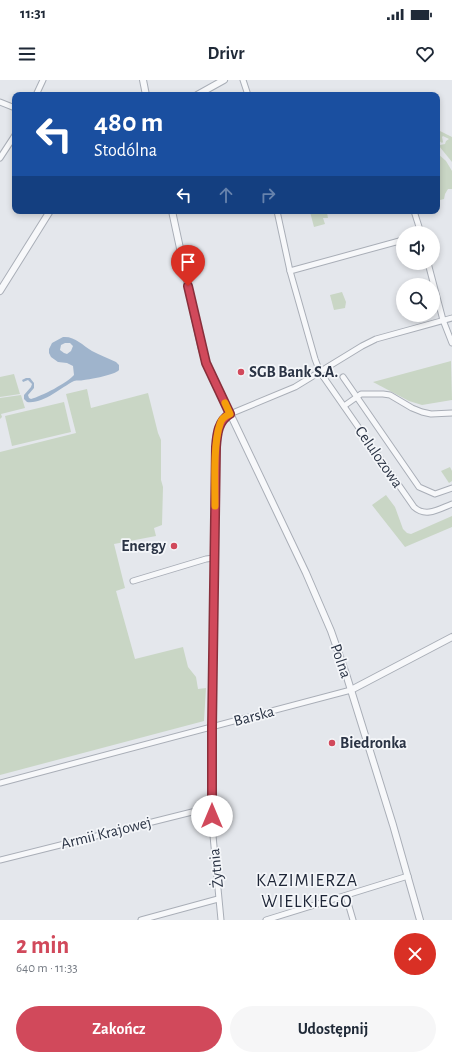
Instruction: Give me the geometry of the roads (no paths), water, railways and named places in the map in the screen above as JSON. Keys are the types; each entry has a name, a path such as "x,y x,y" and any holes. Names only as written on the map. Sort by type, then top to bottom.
{"street":[{"path":"37,92 43,80"},
{"path":"143,80 145,92"},
{"path":"202,92 224,80"},
{"path":"243,80 247,92"},
{"path":"0,102 12,107"},
{"path":"0,158 12,141"},
{"path":"0,291 48,214"},
{"name":"Polna","path":"173,214 206,363 316,595 331,631 351,690 420,920"},
{"name":"Celulozowa","path":"278,214 290,270 320,372 417,510 430,513 452,504"},
{"path":"415,214 419,226"},
{"path":"290,270 396,242"},
{"path":"430,270 443,320 452,343"},
{"path":"230,414 284,393 376,339 452,318"},
{"path":"343,377 419,487 435,494 452,488"},
{"path":"344,406 356,397 363,394 386,394 422,412 431,414 452,413"},
{"name":"Żytnia","path":"221,920 212,833 216,442 220,423 230,414"},
{"path":"134,581 206,559 214,558"},
{"name":"Barska","path":"0,783 351,690 452,637"},
{"name":"Armii Krajowej","path":"0,860 212,806"},
{"path":"266,920 408,876"},
{"path":"346,896 352,920"},
{"path":"141,920 218,899"}],"water":[{"path":"63,337 71,338 92,351 116,362 119,365 119,370 113,374 74,381 40,401 27,402 24,399 24,395 32,384 28,380 23,382 22,380 30,378 34,383 34,388 28,395 31,399 54,389 74,375 73,366 67,363 58,362 51,357 49,349 52,343","holes":["70,343 73,346 71,351 67,354 60,350 61,345"]}],"place":[{"name":"SGB Bank S.A.","path":"241,372"},
{"name":"Energy","path":"174,546"},
{"name":"Biedronka","path":"332,743"}],"district":[{"name":"KAZIMIERZA WIELKIEGO","path":"307,891"}]}
